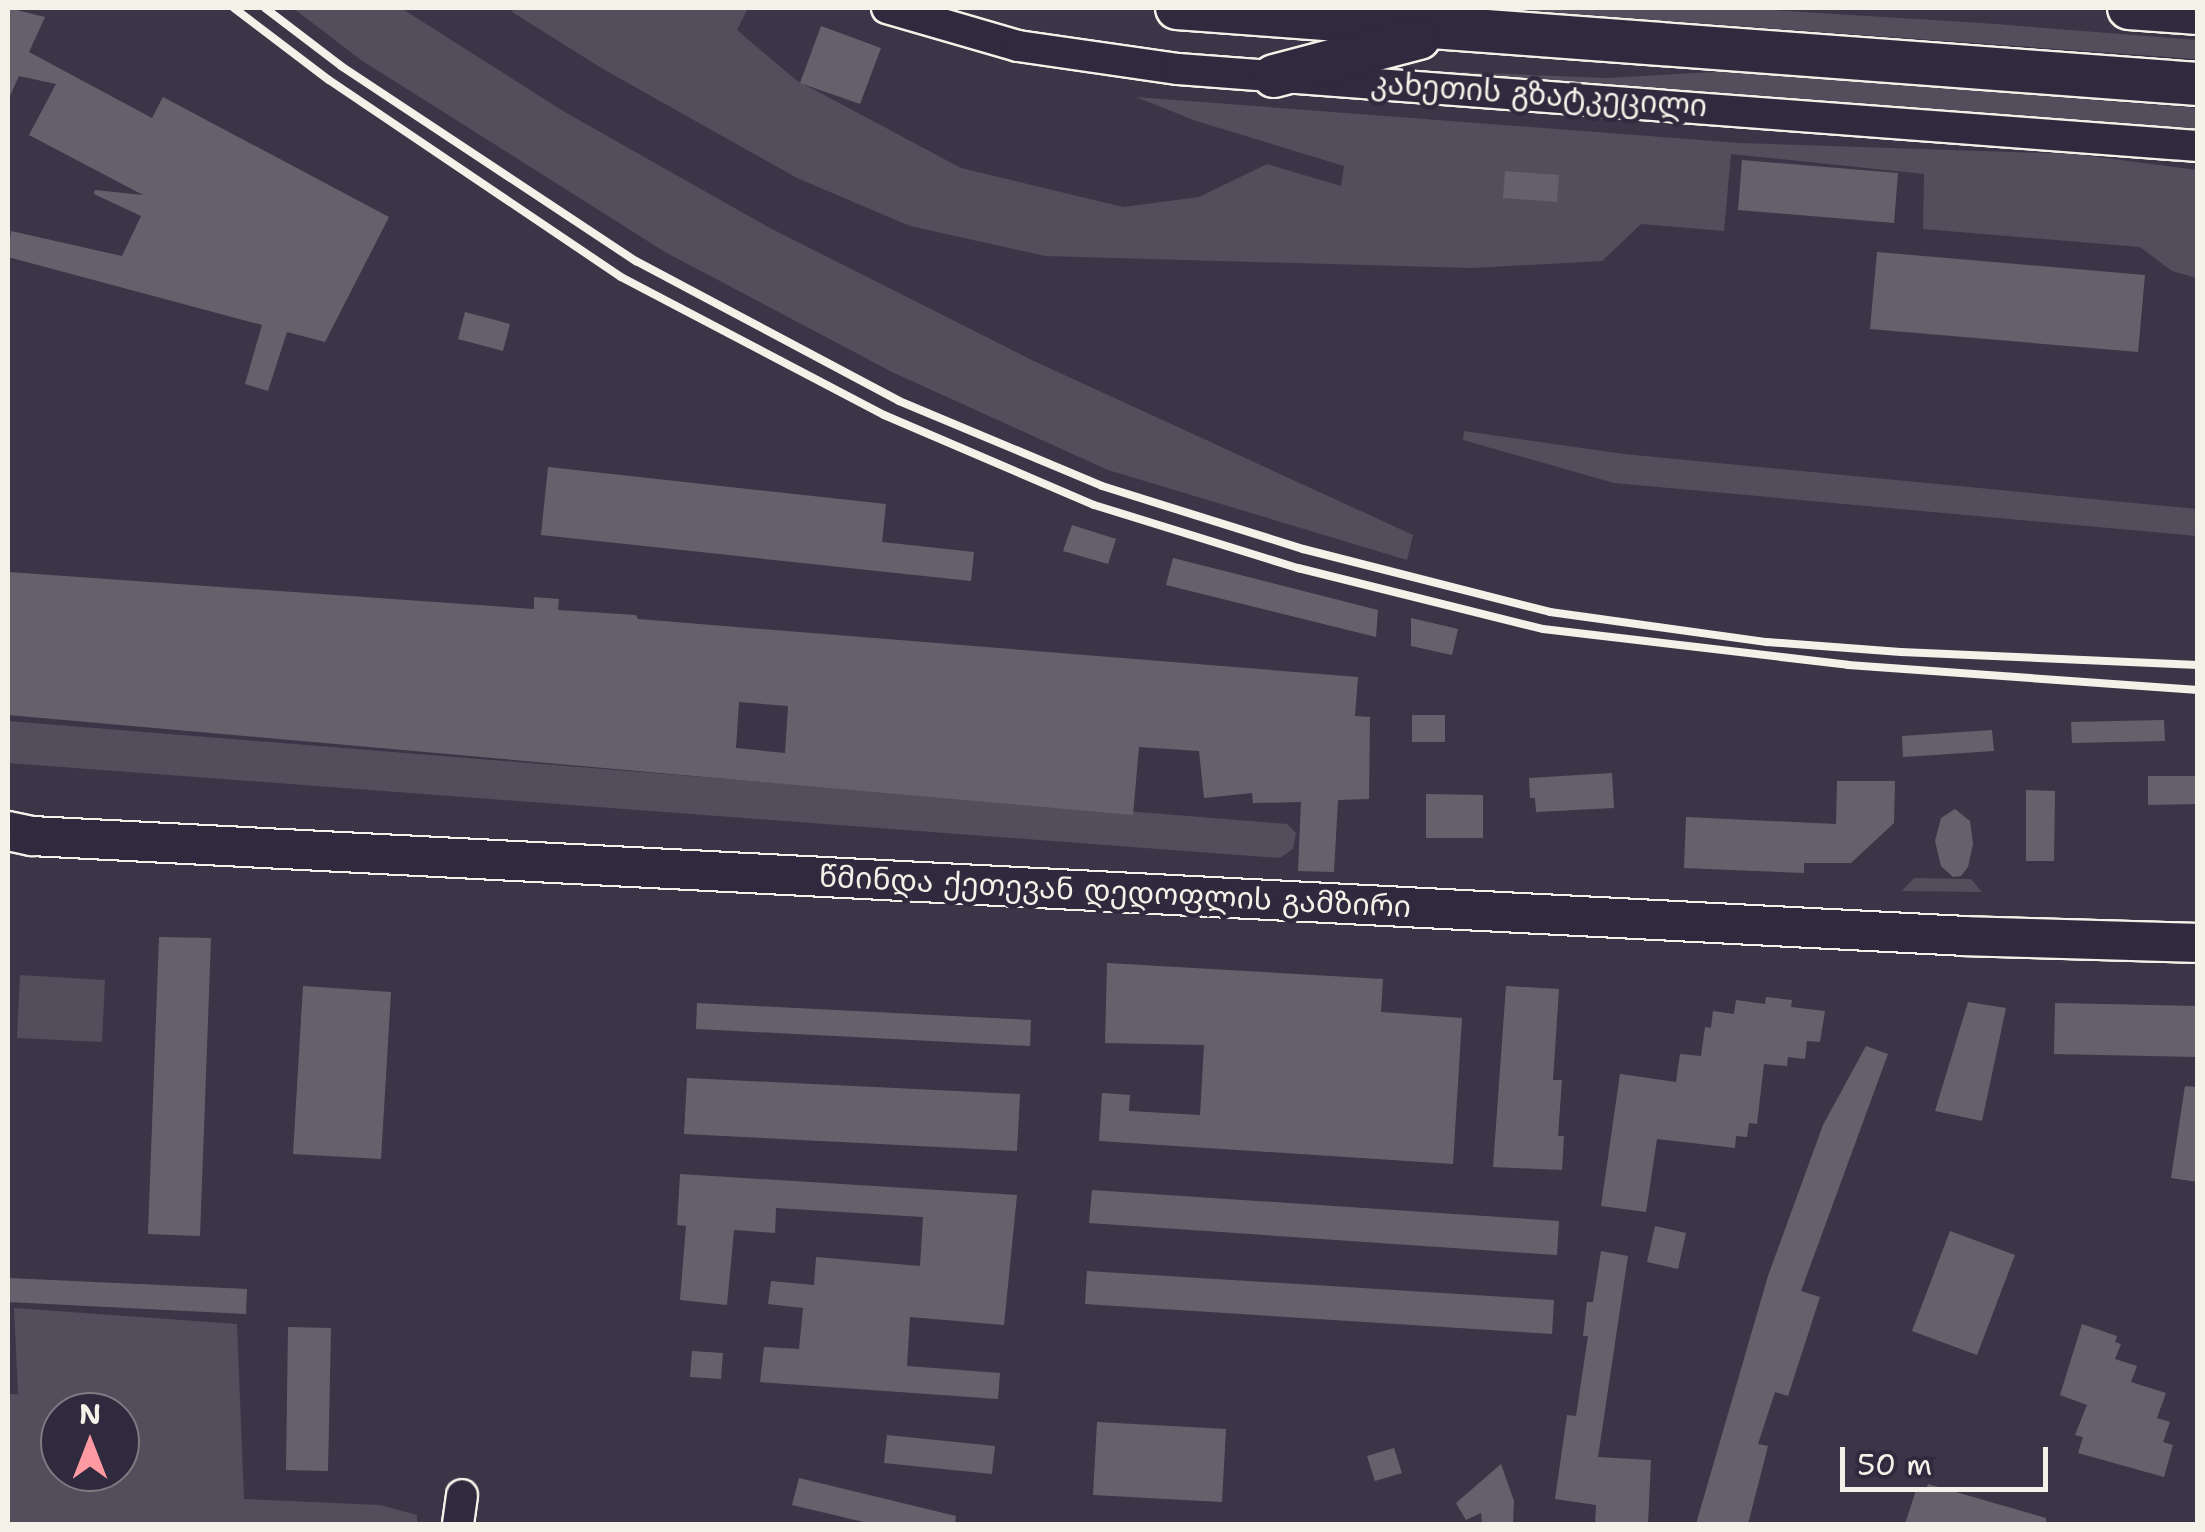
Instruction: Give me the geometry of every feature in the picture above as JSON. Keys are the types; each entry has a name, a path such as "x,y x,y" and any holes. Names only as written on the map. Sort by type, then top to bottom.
{"highway":[{"name":"კახეთის გზატკეცილი","path":"1177,8 2198,84"},
{"path":"2129,8 2198,13"},
{"path":"1274,76 1454,29"}],"main road":[{"name":"წმინდა ქეთევან დედოფლის გამზირი","path":"16,835 2063,941 2198,943"}],"street":[{"name":"კახეთის გზატკეცილი","path":"887,8 1018,46 1178,69 2198,146"}],"shaded area":[{"path":"293,8 401,8 563,111 768,227 1036,362 1413,535 1407,560 1108,470 892,372 665,252 361,60"},
{"path":"514,8 748,8 737,30 796,80 961,168 1123,207 1199,197 1267,164 1341,186 1344,166 1196,121 1136,97 1740,143 2075,154 2197,170 2197,278 2172,271 2140,247 1923,229 1924,174 1731,154 1724,231 1641,224 1602,261 1471,268 1045,256 910,226 797,178 603,69 512,12"},
{"path":"1487,8 1738,8 1982,23 2197,40 2197,59"},
{"path":"1358,68 1607,78 1731,71 2197,108 2197,131"},
{"path":"1464,431 1624,454 2197,509 2197,536 1614,483 1463,440"},
{"path":"8,721 1287,824 1296,833 1293,849 1280,858 8,763"},
{"path":"1914,878 1971,879 1982,892 1902,891"},
{"path":"20,975 105,980 102,1042 17,1038"},
{"path":"14,1308 237,1324 244,1499 380,1505 417,1515 417,1524 8,1524 8,1394 18,1394"}],"building":[{"path":"8,8 45,17 29,52 152,118 163,97 389,217 325,342 287,332 268,391 245,384 262,325 8,257 11,231 122,256 141,216 94,194 95,190 143,195 29,135 56,84 19,76 8,100"},
{"path":"821,26 881,48 860,104 800,83"},
{"path":"1742,160 1898,173 1894,223 1738,210"},
{"path":"1505,171 1559,175 1557,202 1503,198"},
{"path":"1877,252 2145,275 2138,352 1870,329"},
{"path":"465,312 510,324 503,351 458,339"},
{"path":"548,467 886,504 882,542 974,552 971,581 541,535"},
{"path":"1072,525 1116,539 1108,564 1063,551"},
{"path":"1173,558 1378,610 1376,637 1166,585"},
{"path":"8,572 534,609 534,597 559,599 558,610 636,615 638,619 1358,677 1355,716 1370,717 1369,799 1338,800 1334,872 1298,871 1301,802 1253,803 1252,793 1204,798 1199,751 1139,747 1133,815 8,715","holes":["739,702 788,706 785,753 736,748"]},
{"path":"1411,618 1458,629 1452,655 1411,646"},
{"path":"1412,715 1445,715 1445,742 1412,742"},
{"path":"2164,720 2165,741 2072,743 2071,722"},
{"path":"1992,730 1994,751 1903,757 1902,736"},
{"path":"1612,773 1614,808 1536,812 1535,798 1530,798 1529,778"},
{"path":"2148,776 2198,776 2198,804 2148,805"},
{"path":"1837,781 1895,781 1894,823 1851,863 1804,863 1804,873 1684,868 1686,817 1836,824"},
{"path":"2026,790 2055,791 2054,861 2026,861"},
{"path":"1426,794 1483,795 1483,838 1426,838"},
{"path":"1955,809 1970,821 1973,844 1968,867 1961,876 1953,877 1941,866 1935,841 1941,818"},
{"path":"159,937 211,938 200,1236 148,1234"},
{"path":"1107,963 1383,979 1381,1012 1462,1018 1453,1164 1099,1141 1102,1093 1130,1095 1129,1111 1200,1115 1204,1045 1105,1043"},
{"path":"303,986 391,992 381,1159 293,1154"},
{"path":"1506,986 1559,989 1553,1080 1562,1080 1558,1136 1564,1136 1562,1170 1493,1167"},
{"path":"1766,997 1792,1000 1791,1007 1825,1011 1820,1042 1807,1041 1805,1059 1788,1057 1787,1066 1764,1064 1757,1124 1749,1123 1747,1137 1736,1136 1735,1148 1657,1139 1646,1212 1601,1206 1620,1074 1676,1082 1680,1054 1701,1056 1705,1027 1711,1028 1713,1011 1734,1014 1736,1000 1765,1004"},
{"path":"1968,1002 2006,1008 1982,1121 1935,1111"},
{"path":"697,1003 1031,1020 1030,1046 696,1029"},
{"path":"2055,1003 2198,1006 2198,1057 2054,1054"},
{"path":"1866,1046 1888,1054 1801,1291 1820,1297 1788,1396 1775,1392 1758,1444 1768,1446 1748,1524 1696,1524 1768,1276 1823,1125"},
{"path":"687,1078 1020,1094 1017,1151 684,1134"},
{"path":"2185,1086 2198,1087 2198,1182 2171,1178"},
{"path":"680,1174 1017,1195 1004,1325 910,1317 907,1366 1000,1373 998,1399 760,1382 764,1347 799,1349 803,1308 768,1304 771,1281 814,1285 816,1257 920,1266 923,1217 776,1208 775,1233 734,1230 727,1305 680,1300 686,1226 677,1225"},
{"path":"1092,1190 1559,1221 1557,1255 1089,1223"},
{"path":"1655,1226 1686,1233 1678,1269 1647,1262"},
{"path":"1950,1231 2015,1255 1977,1355 1912,1331"},
{"path":"1601,1251 1628,1256 1598,1457 1651,1460 1648,1524 1595,1524 1596,1505 1555,1499 1567,1415 1576,1416 1588,1336 1583,1336 1587,1302 1593,1302"},
{"path":"1087,1271 1554,1300 1552,1334 1085,1304"},
{"path":"8,1278 247,1289 246,1314 8,1302"},
{"path":"2082,1324 2117,1336 2115,1342 2121,1344 2115,1359 2137,1366 2131,1382 2166,1393 2157,1418 2170,1422 2163,1442 2173,1445 2164,1477 2078,1453 2083,1437 2075,1435 2087,1405 2060,1395"},
{"path":"288,1327 331,1328 328,1471 286,1470"},
{"path":"692,1351 723,1353 721,1379 690,1377"},
{"path":"1097,1422 1226,1429 1222,1502 1093,1495"},
{"path":"887,1435 995,1446 992,1474 884,1463"},
{"path":"1394,1448 1402,1473 1375,1481 1367,1456"},
{"path":"1501,1464 1514,1501 1513,1524 1482,1524 1481,1513 1466,1520 1456,1503"},
{"path":"799,1478 956,1516 955,1524 872,1524 792,1505"},
{"path":"1928,1484 2046,1518 2046,1524 1905,1524 1917,1487 1926,1489"}],"railway":[{"path":"234,8 329,80 621,277 884,415 1094,505 1298,568 1543,629 1848,665 2198,690"},
{"path":"265,8 341,66 636,261 899,401 1102,486 1303,549 1550,612 1767,642 2198,665"}]}
